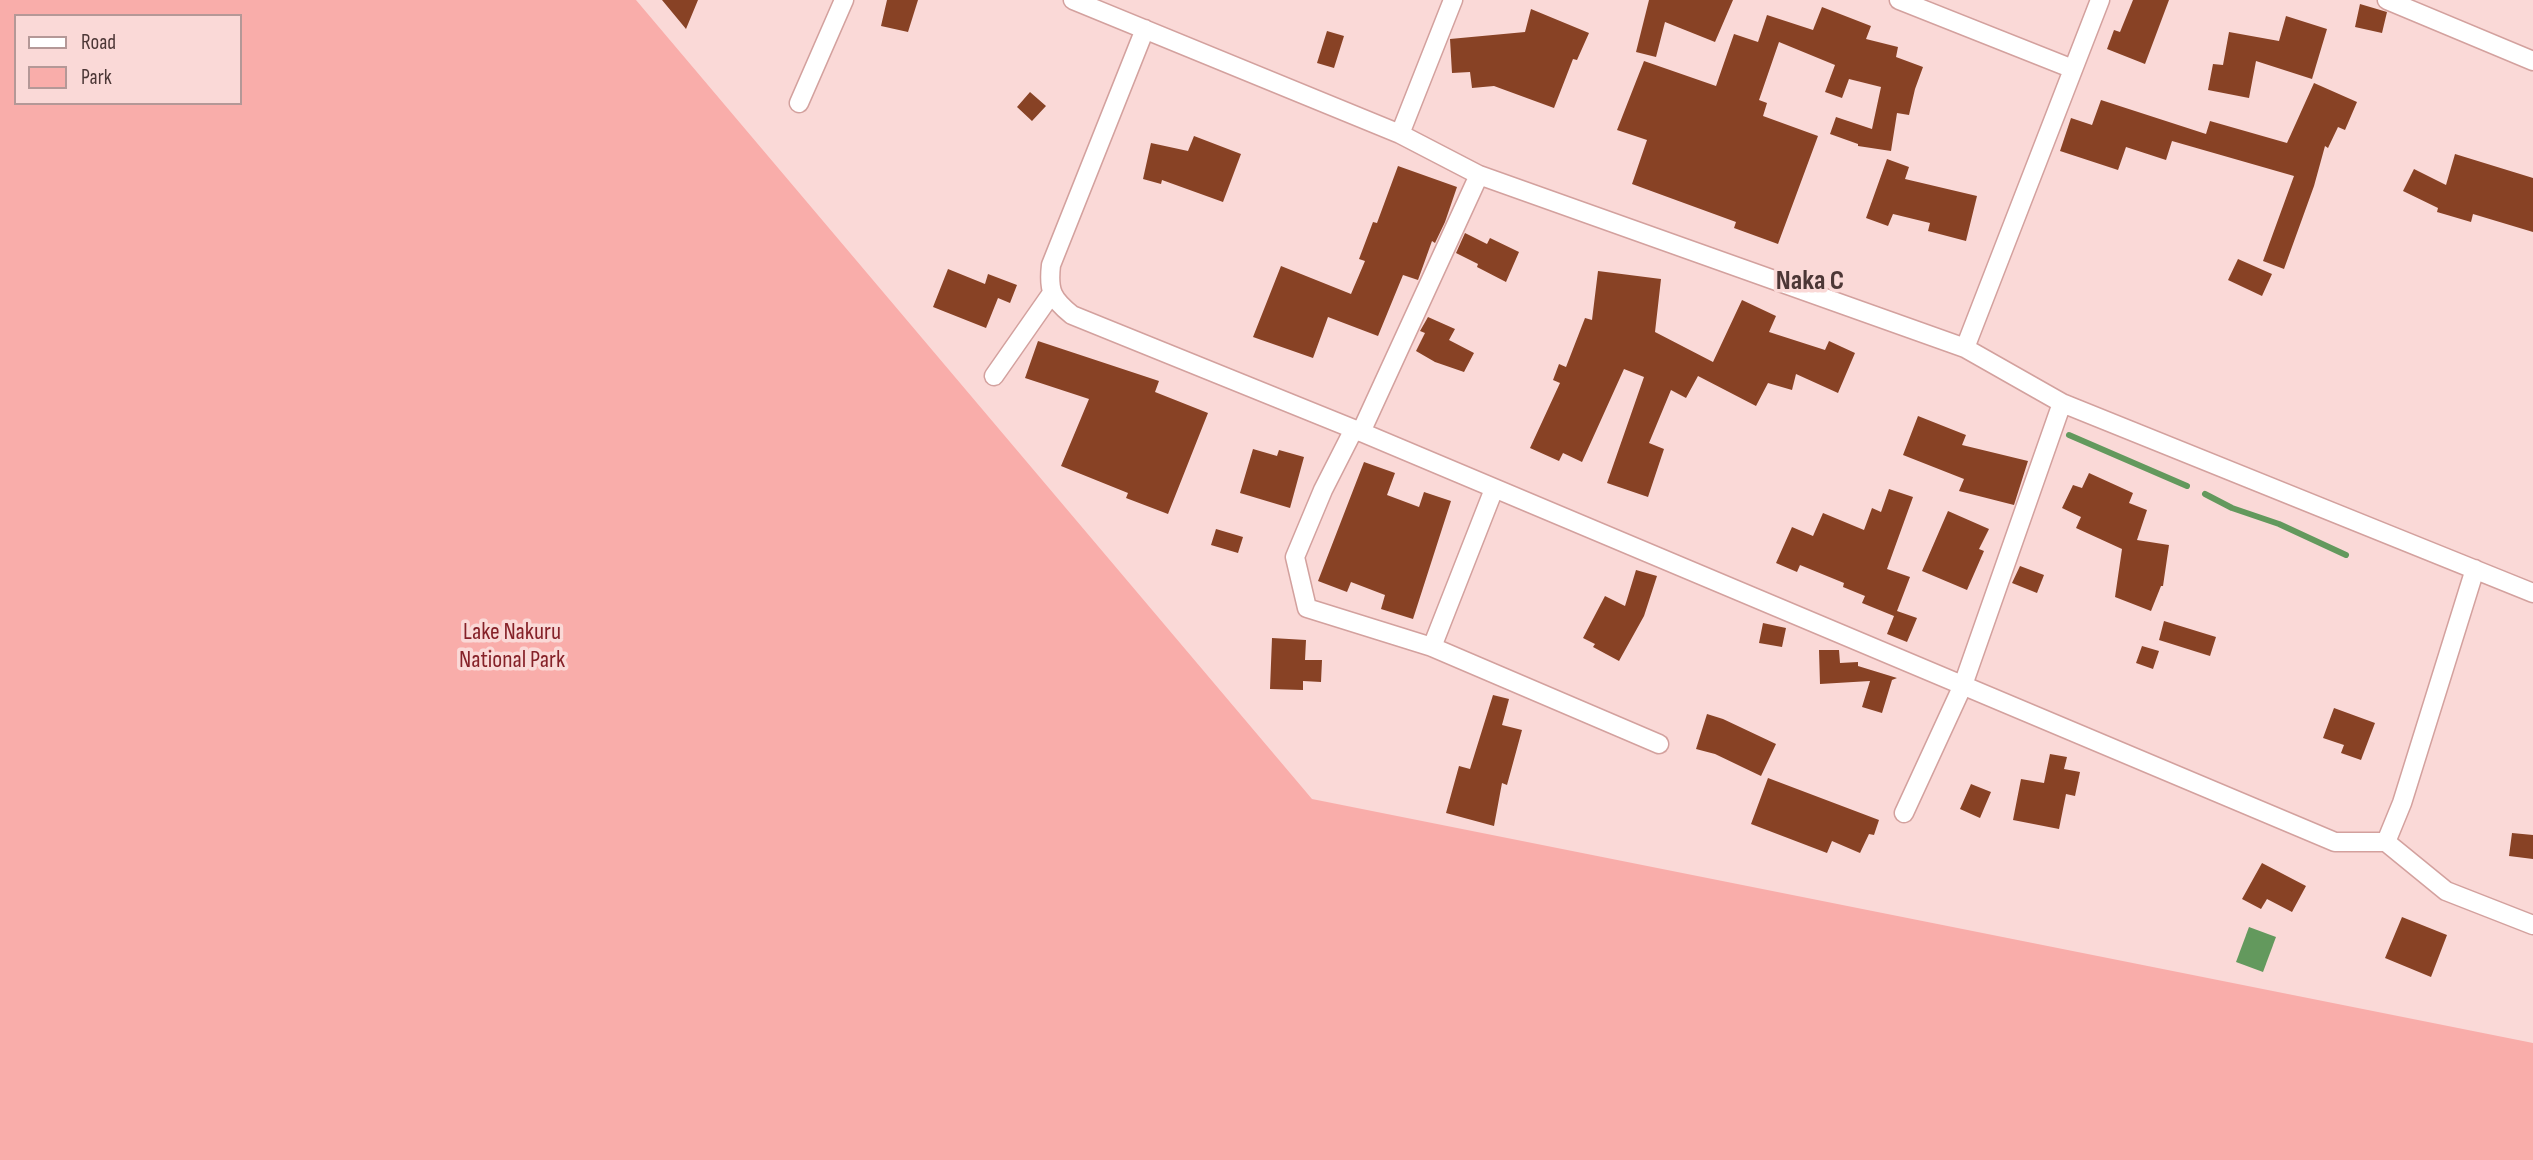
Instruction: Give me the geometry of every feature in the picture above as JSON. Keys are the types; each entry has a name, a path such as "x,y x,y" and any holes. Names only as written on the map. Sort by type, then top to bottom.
{"street":[{"path":"799,103 844,0"},
{"path":"1073,0 1400,134 1479,174 1965,348 2062,403 2533,593"},
{"path":"1400,134 1453,0"},
{"path":"1899,0 2073,69"},
{"path":"1965,348 2101,0"},
{"path":"2388,0 2533,61"},
{"path":"1145,29 1051,265 1049,283 1052,293 1058,304 1072,315 1357,431 2335,842 2386,842 2446,891 2533,925"},
{"path":"1479,174 1357,431 1323,490 1296,557 1307,608 1432,647 1659,744"},
{"path":"995,376 1052,293"},
{"path":"1904,813 1963,685 2062,403"},
{"path":"1432,647 1494,489"},
{"path":"2386,842 2402,803 2475,569"}],"green space":[{"name":"Lake Nakuru National Park","path":"0,0 636,0 1312,799 2533,1043 2533,1160 0,1160"}],"shaded area":[{"path":"2249,927 2276,937 2263,972 2236,962"}],"building":[{"path":"662,0 698,0 686,29"},
{"path":"887,0 918,0 908,32 881,26"},
{"path":"1649,0 1733,0 1715,42 1665,22 1656,57 1636,52"},
{"path":"2133,0 2169,0 2145,64 2107,49 2114,30 2120,32"},
{"path":"2360,4 2387,12 2382,33 2355,27"},
{"path":"1822,7 1871,26 1866,39 1898,47 1896,57 1923,67 1909,115 1897,113 1891,151 1858,146 1830,134 1836,117 1872,129 1881,87 1849,79 1842,98 1825,92 1835,65 1779,42 1759,100 1767,103 1763,116 1818,136 1778,244 1734,228 1736,222 1632,184 1647,140 1617,130 1644,61 1716,86 1734,34 1758,42 1767,15 1813,30"},
{"path":"1531,9 1589,33 1577,60 1573,59 1554,108 1494,86 1472,88 1470,72 1452,73 1450,39 1525,32"},
{"path":"2286,16 2327,29 2312,79 2256,61 2249,98 2208,90 2213,64 2223,65 2229,32 2279,41"},
{"path":"1327,31 1344,36 1334,68 1317,63"},
{"path":"2314,83 2357,102 2345,130 2338,127 2328,148 2325,146 2314,186 2284,269 2263,261 2294,176 2172,141 2166,160 2126,147 2118,170 2060,151 2071,118 2092,125 2101,100 2206,134 2210,121 2287,143"},
{"path":"1030,92 1046,106 1032,121 1017,107"},
{"path":"1194,136 1241,154 1223,202 1162,180 1161,184 1143,179 1151,143 1188,151"},
{"path":"2455,154 2533,178 2533,232 2473,214 2471,222 2437,212 2438,208 2403,191 2414,169 2446,185"},
{"path":"1887,159 1909,167 1905,179 1977,196 1966,241 1928,231 1930,223 1893,214 1888,226 1866,218"},
{"path":"1398,166 1457,187 1445,222 1435,243 1432,241 1418,280 1403,275 1378,336 1328,317 1313,358 1253,337 1281,266 1351,294 1365,261 1359,259 1373,222 1377,223"},
{"path":"1465,233 1487,244 1490,238 1519,252 1506,282 1456,253"},
{"path":"2238,259 2272,274 2262,296 2228,280"},
{"path":"948,269 985,284 988,274 1017,285 1010,303 998,298 986,328 933,307"},
{"path":"1598,271 1661,279 1655,332 1713,362 1742,300 1776,316 1769,332 1825,350 1829,341 1855,353 1838,393 1796,374 1792,390 1768,383 1756,406 1698,376 1686,398 1671,390 1649,443 1664,449 1648,497 1607,483 1644,377 1624,369 1582,462 1563,453 1559,461 1530,448 1560,383 1553,380 1559,364 1566,367 1585,318 1592,320"},
{"path":"1428,317 1455,329 1449,340 1474,353 1464,372 1435,362 1416,351 1425,333 1420,331"},
{"path":"1038,341 1159,381 1155,392 1208,413 1168,514 1126,498 1128,493 1061,466 1089,399 1025,378"},
{"path":"1918,416 1966,435 1962,445 2028,461 2014,505 1959,491 1964,479 1903,455"},
{"path":"1253,449 1277,456 1279,450 1304,457 1290,508 1240,493"},
{"path":"1364,462 1395,473 1387,495 1419,507 1424,492 1451,501 1413,619 1381,609 1385,595 1351,582 1347,592 1318,581"},
{"path":"2089,473 2133,493 2129,503 2147,510 2137,540 2169,545 2163,586 2151,611 2115,597 2122,549 2076,528 2081,517 2062,508 2073,485 2082,488"},
{"path":"1889,489 1913,497 1887,569 1910,577 1897,611 1917,618 1907,642 1887,634 1894,616 1862,603 1865,596 1843,587 1844,583 1800,565 1797,572 1776,563 1792,527 1813,536 1823,513 1864,530 1872,508 1881,512"},
{"path":"1948,511 1989,529 1979,549 1984,551 1967,590 1922,571"},
{"path":"1216,529 1243,537 1238,553 1211,545"},
{"path":"2020,566 2044,575 2037,593 2012,583"},
{"path":"1636,570 1657,576 1644,616 1619,661 1593,647 1595,644 1583,638 1605,596 1625,606"},
{"path":"2164,621 2216,637 2210,656 2159,640"},
{"path":"1763,623 1786,628 1782,647 1759,643"},
{"path":"1272,638 1306,640 1305,660 1322,660 1321,682 1303,681 1303,690 1270,689"},
{"path":"2142,646 2159,651 2153,669 2136,663"},
{"path":"1819,650 1839,650 1840,663 1858,662 1858,666 1897,678 1892,680 1882,713 1862,707 1870,681 1820,684"},
{"path":"1493,695 1509,699 1502,725 1522,730 1507,785 1502,783 1494,826 1446,813 1459,766 1470,769"},
{"path":"2334,708 2375,723 2361,760 2341,753 2344,745 2323,738"},
{"path":"1707,714 1776,744 1761,776 1715,754 1696,749"},
{"path":"2050,754 2067,757 2064,769 2080,772 2075,796 2066,794 2059,829 2013,820 2021,779 2044,783"},
{"path":"1768,778 1879,820 1874,835 1869,834 1860,853 1832,841 1827,853 1751,824"},
{"path":"1971,784 1991,792 1980,818 1960,809"},
{"path":"2512,833 2533,835 2533,859 2509,856"},
{"path":"2262,863 2306,886 2292,912 2267,899 2261,909 2242,899"},
{"path":"2402,917 2447,935 2431,977 2385,958"}],"waterway":[{"path":"2069,435 2187,486"},
{"path":"2205,494 2232,508 2279,524 2346,555"}],"district":[{"name":"Naka C","path":"1810,282"}]}
